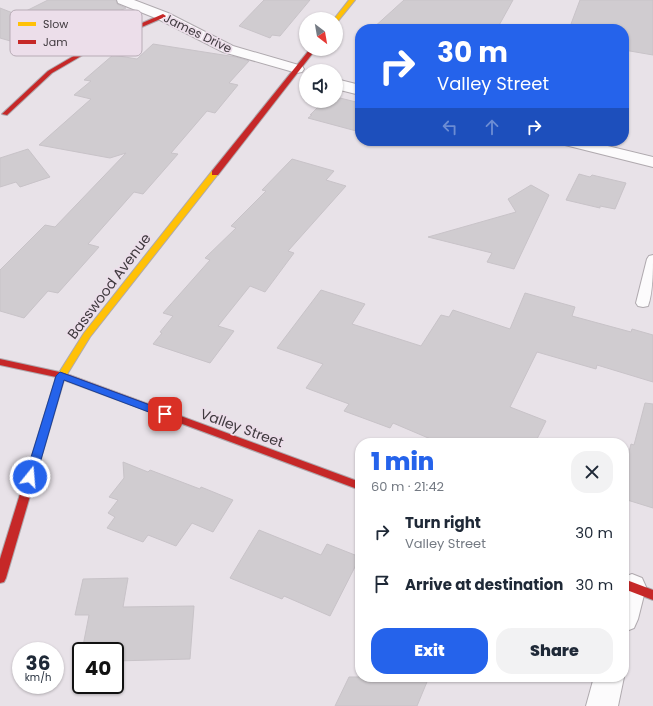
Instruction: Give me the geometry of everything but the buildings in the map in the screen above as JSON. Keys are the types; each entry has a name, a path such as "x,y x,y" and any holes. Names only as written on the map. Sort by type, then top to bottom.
{"street":[{"name":"James Drive","path":"122,0 163,16 228,49 299,73"},
{"path":"342,12 352,0"},
{"path":"142,25 163,16"},
{"path":"5,114 50,72 77,56"},
{"name":"Basswood Avenue","path":"0,578 60,376 87,335 299,73"},
{"path":"343,86 355,89"},
{"path":"587,146 653,162"},
{"name":"Valley Street","path":"0,362 60,376 355,484"},
{"path":"629,606 636,589"},
{"path":"602,706 608,682"}],"lane":[{"path":"644,304 653,259"}],"traffic: slow":[{"path":"342,12 352,0"},
{"path":"60,379 87,335 215,173"}],"traffic: jam":[{"path":"142,25 163,16"},
{"path":"5,114 50,72 77,56"},
{"path":"215,173 307,56"},
{"path":"0,362 61,375 355,484"},
{"path":"0,578 60,379"},
{"path":"629,586 653,595"}],"route":[{"path":"30,477 60,376 165,414"}]}
